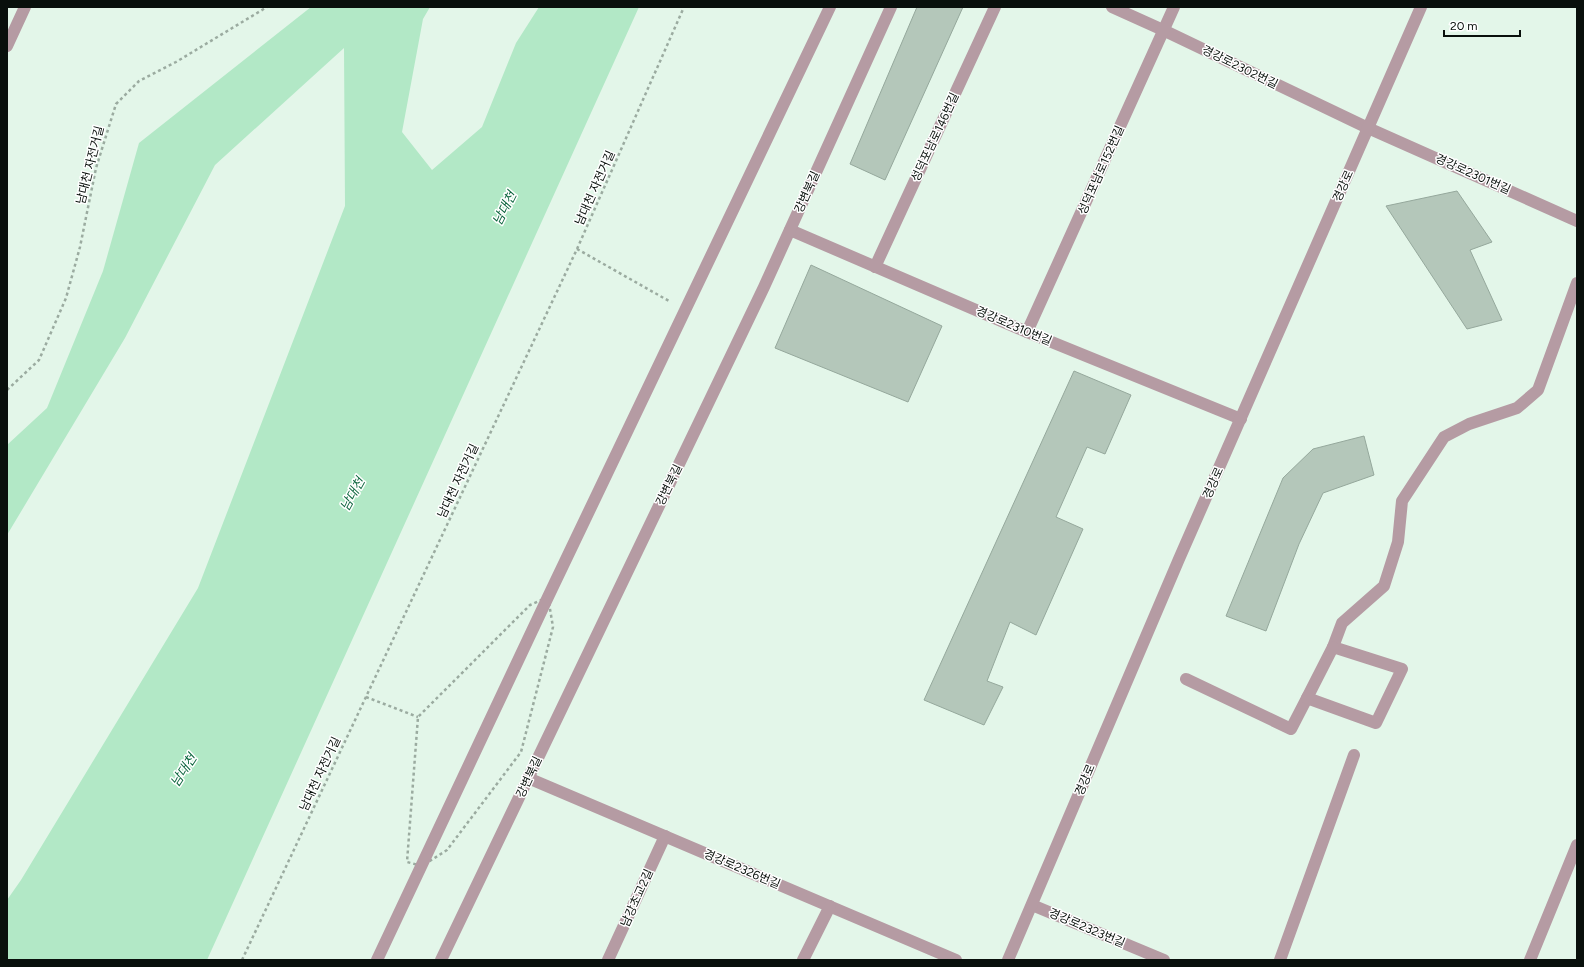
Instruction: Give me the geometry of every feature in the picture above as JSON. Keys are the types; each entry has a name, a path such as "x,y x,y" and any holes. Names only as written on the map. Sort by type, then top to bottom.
{"street":[{"path":"7,46 25,7"},
{"path":"377,960 830,7"},
{"name":"강변북길","path":"441,960 764,287 891,7"},
{"name":"성덕포남로146번길","path":"875,267 995,7"},
{"name":"경강로2302번길","path":"1112,7 1164,30 1368,128"},
{"name":"성덕포남로152번길","path":"1027,332 1174,7"},
{"name":"경강로","path":"1008,960 1176,567 1421,7"},
{"name":"경강로2301번길","path":"1368,128 1577,221"},
{"name":"경강로2310번길","path":"790,230 1027,332 1241,418"},
{"path":"1186,679 1291,729 1333,647 1342,623 1384,586 1398,542 1402,501 1444,437 1469,424 1517,408 1538,390 1577,283"},
{"path":"1307,698 1376,724 1402,669 1333,647"},
{"path":"1280,960 1354,755"},
{"name":"경강로2326번길","path":"528,778 956,960"},
{"name":"남강초교2길","path":"608,960 665,836"},
{"path":"1530,960 1577,845"},
{"name":"경강로2323번길","path":"1032,905 1164,960"},
{"path":"803,960 830,906"}],"path":[{"name":"남대천 자전거길","path":"7,390 38,360 66,298 80,247 96,168 116,104 139,81 176,62 267,7"},
{"name":"남대천 자전거길","path":"242,960 577,249 684,7"},
{"path":"577,249 685,310"},
{"path":"366,697 418,717"}],"water":[{"name":"남대천","path":"311,7 430,7 423,19 402,132 432,170 482,127 516,43 539,7 639,7 207,960 7,960 7,900 21,880 198,588 345,206 344,48 215,165 125,338 7,535 7,445 47,408 103,271 139,143"}],"building":[{"path":"917,7 963,7 885,180 850,164"},
{"path":"1457,191 1492,242 1470,250 1502,320 1467,329 1386,206"},
{"path":"811,265 942,326 908,402 775,348"},
{"path":"1074,371 1131,395 1105,454 1087,447 1056,517 1083,529 1036,635 1010,622 987,681 1003,687 984,725 924,700"},
{"path":"1364,436 1374,475 1323,493 1299,544 1266,631 1226,616 1283,478 1313,449"}]}
